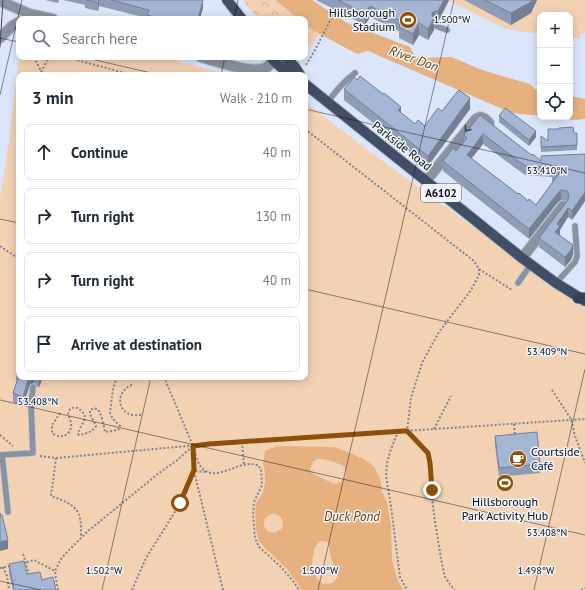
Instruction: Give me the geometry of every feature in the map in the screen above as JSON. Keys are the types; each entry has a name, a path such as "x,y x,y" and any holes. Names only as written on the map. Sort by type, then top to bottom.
{"main road":[{"path":"227,0 240,16"},
{"path":"275,60 292,72"},
{"path":"288,60 295,67 296,72"},
{"name":"Parkside Road","path":"308,87 522,258 556,283 583,299 585,309"}],"street":[{"path":"0,1 30,14 40,16"},
{"path":"0,38 16,24"},
{"path":"211,60 256,72"},
{"path":"249,70 266,68 269,66 271,60"},
{"path":"426,181 476,119 480,117 498,129"},
{"path":"522,258 563,206"}],"lane":[{"path":"436,26 447,30"},
{"path":"327,103 345,80 355,73"},
{"path":"556,283 575,262 577,256 575,226"},
{"path":"518,283 531,264"},
{"path":"8,512 1,455 33,453 31,404 33,387"},
{"path":"0,503 7,502"}],"path":[{"path":"299,72 305,66 315,50 335,11 348,18 352,9"},
{"path":"35,60 41,72"},
{"path":"41,72 48,60"},
{"path":"77,60 121,72"},
{"path":"308,131 474,261 479,269 512,290"},
{"path":"0,246 16,257"},
{"path":"407,431 411,398 422,363 439,332 472,290 479,275 479,269"},
{"path":"60,413 52,425 52,434 58,436 63,437 70,431 71,425 68,414 70,410 75,407 81,410 85,415 84,421 78,431 79,435 94,430 96,426 90,414 90,410 93,409 99,411 105,432 118,430 120,426 113,419 110,413 116,380"},
{"path":"165,380 200,466 207,472"},
{"path":"132,384 128,386 121,394 120,404 126,413 132,415 143,415"},
{"path":"552,390 571,419 575,436 585,463"},
{"path":"434,430 451,396"},
{"path":"33,453 56,458 242,442 585,419"},
{"path":"514,424 515,436"},
{"path":"398,431 386,463 386,476 400,577 408,590"},
{"path":"407,431 428,453 434,522 442,564 445,577 455,590"},
{"path":"0,436 21,453"},
{"path":"242,442 244,466"},
{"path":"193,446 194,470 222,590"},
{"path":"58,590 55,570 61,558 88,531 193,446"},
{"path":"56,458 52,496 66,501 77,510 82,523 81,537"},
{"path":"194,470 216,473 225,472 251,464 258,465 262,485 254,502 253,515 255,538 259,547 275,560 293,581 298,590"},
{"path":"132,590 146,558 180,503 194,470"},
{"path":"23,554 32,582"},
{"path":"20,564 34,560 55,570"},
{"path":"9,590 7,576 1,568 15,565"},
{"path":"581,590 585,588"}],"green space":[{"path":"243,0 275,0 295,16 256,16"},
{"name":"Hillsborough Stadium","path":"316,0 585,0 585,33 580,33 580,39 573,38 573,12 537,12 537,34 506,29 449,1 428,40 419,35 413,45 399,38 402,32 370,17 365,25"},
{"path":"308,26 319,34 312,47 308,44"},
{"path":"19,60 173,60 217,72 17,72"},
{"path":"16,82 16,380 308,380 308,104 377,157 585,308 585,590 0,590 0,198"}],"water":[{"name":"River Don","path":"275,0 312,0 347,23 410,47 414,55 420,58 451,57 485,71 530,84 537,91 537,116 512,113 368,51 357,54 314,31 308,26 308,16 295,16"},
{"path":"573,97 585,99 585,119 573,120"},
{"name":"Duck Pond","path":"277,446 335,447 364,459 374,467 380,478 382,491 387,503 391,526 392,560 397,579 403,590 302,590 286,568 259,541 256,529 255,513 256,503 263,493 265,482 263,463 265,451","holes":["317,459 331,461 345,467 346,476 341,482 334,484 315,475 310,470 313,462","271,514 279,516 283,522 282,528 273,532 266,529 264,525 266,517","320,541 328,542 332,561 338,576 333,583 323,584 313,572 313,555 316,546"]}],"building":[{"path":"87,0 99,0 98,3"},
{"path":"111,0 203,0 199,16 151,16 147,15 149,10"},
{"path":"338,0 444,0 438,11 432,13 434,18 428,29 419,23 413,34 399,27 402,21 370,6 365,14"},
{"path":"485,0 532,0 511,13"},
{"path":"360,76 401,107 398,110 415,124 418,120 425,126 438,108 442,111 459,90 470,98 428,156 344,89 354,77 357,80"},
{"path":"505,108 536,131 529,140 499,116"},
{"path":"480,115 541,161 541,156 585,154 585,192 572,211 568,208 557,224 560,226 555,232 573,245 565,257 539,238 568,200 569,195 567,191 561,190 558,193 529,229 443,161 453,148 456,151 467,138 464,135","holes":["483,134 525,166 552,168 552,173 560,172 536,205 529,199 528,201 519,193 518,194 467,155"]},
{"path":"573,127 574,133 577,133 577,145 541,147 541,136 548,141 548,129"},
{"path":"17,380 28,380 23,397 13,393"},
{"name":"Courtside Café","path":"537,432 540,464 499,468 495,436"},
{"path":"0,515 2,515 8,540 0,542"},
{"path":"24,561 27,574 40,572 42,580 53,577 56,590 14,590 9,564"}],"tram line":[{"path":"0,47 3,0"}],"place":[{"name":"Hillsborough Stadium","path":"408,20"},
{"name":"Courtside Café","path":"518,459"},
{"name":"Hillsborough Park Activity Hub","path":"505,483"}],"route":[{"path":"180,503 194,470 193,446 404,431 407,431 428,453 432,490"}]}
